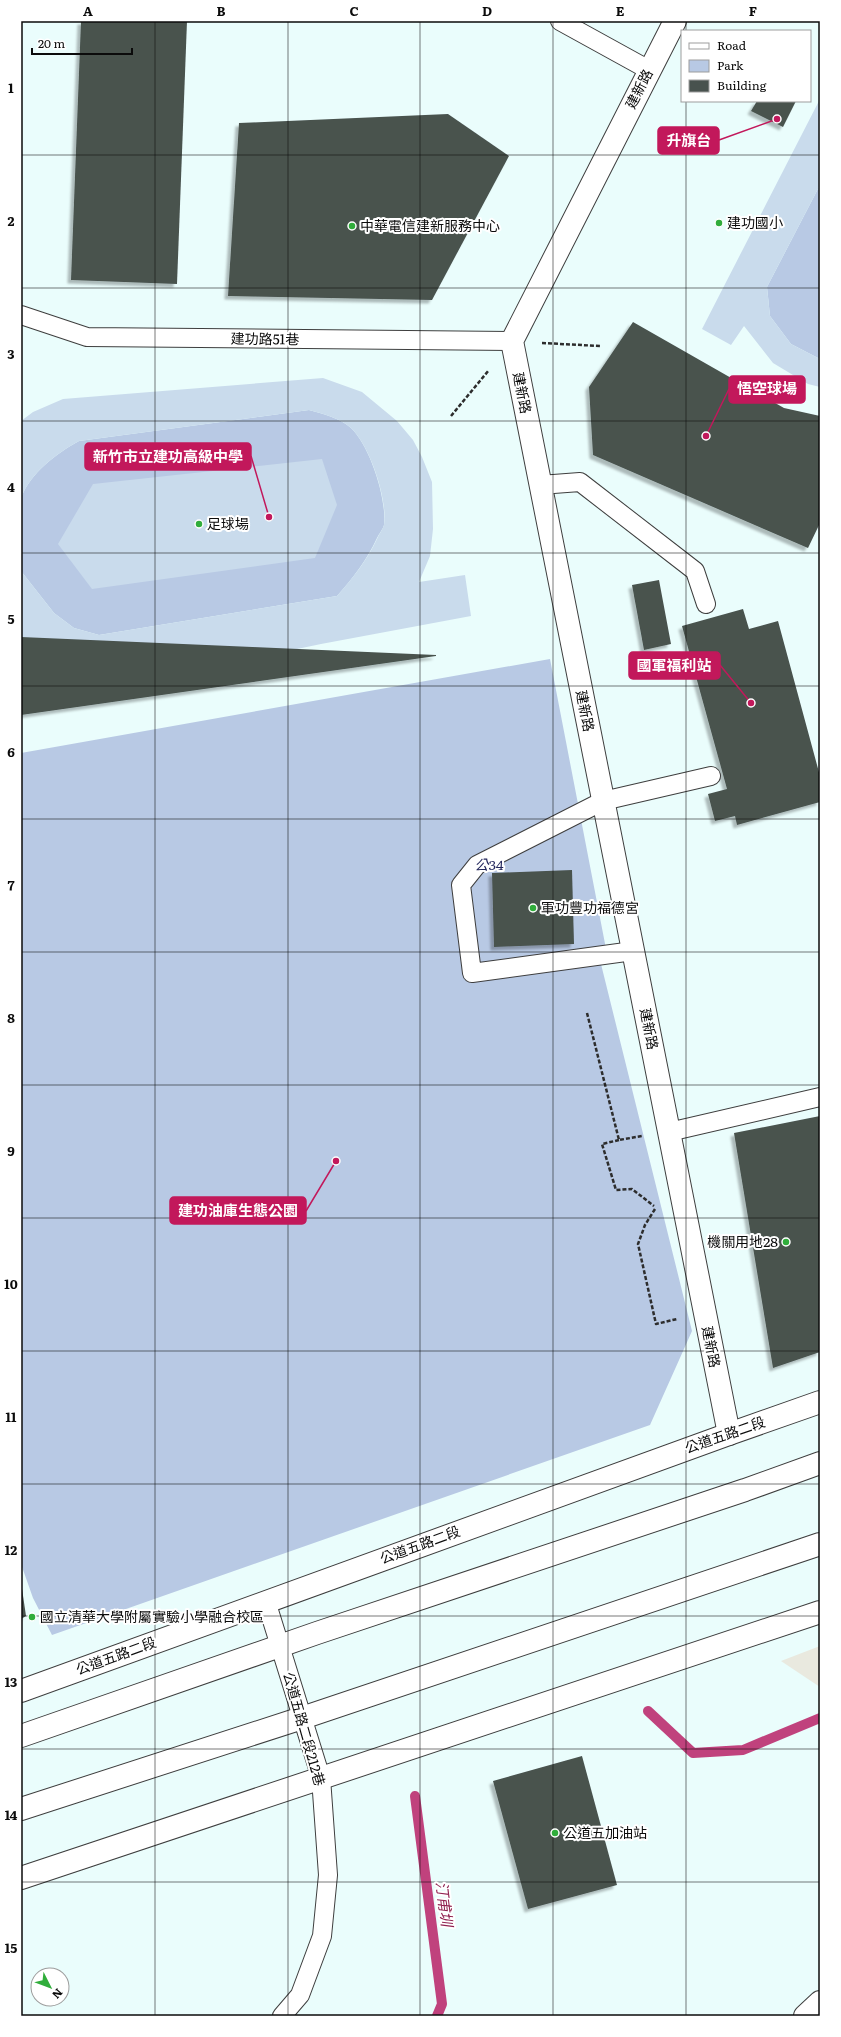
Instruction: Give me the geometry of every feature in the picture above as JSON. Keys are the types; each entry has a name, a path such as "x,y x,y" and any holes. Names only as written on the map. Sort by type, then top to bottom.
{"street":[{"name":"建新路","path":"675,21 512,341 729,1434"},
{"name":"公道五路二段","path":"21,1691 266,1601 820,1402"},
{"path":"21,1736 280,1646 745,1490 820,1463"},
{"path":"21,1809 302,1718 820,1544"},
{"path":"21,1878 820,1612"},
{"path":"805,2016 820,2002"}],"lane":[{"path":"560,21 649,70"},
{"name":"建功路51巷","path":"21,314 87,337 512,341"},
{"path":"540,485 580,482 695,571 706,604"},
{"path":"633,951 472,973 461,885 477,865 603,801 711,776"},
{"path":"669,1132 820,1097"},
{"name":"公道五路二段212巷","path":"266,1601 321,1778 328,1875 322,1936 300,1995 282,2016"}],"path":[{"path":"451,416 512,341 600,346"},
{"path":"587,1013 619,1140"},
{"path":"642,1136 602,1144 616,1190 632,1189 656,1207 645,1225 638,1244 656,1324 678,1319"}],"shaded area":[{"path":"820,99 820,185 767,287 770,316 791,344 820,359 820,387 808,384 773,363 744,326 731,345 702,329"},
{"path":"323,378 362,392 397,421 413,440 432,482 433,529 430,556 419,582 465,575 471,616 321,644 114,687 21,645 21,571 54,613 74,628 99,635 337,596 354,576 369,554 384,525 385,514 376,474 365,447 351,428 337,419 326,415 309,410 79,441 45,465 31,480 21,498 21,421 33,412 63,399"},
{"name":"足球場","path":"322,459 337,505 315,558 92,589 58,544 93,484"},
{"path":"820,1646 820,1687 781,1661"}],"green space":[{"path":"820,185 820,359 791,344 770,316 767,287"},
{"path":"309,410 342,422 351,428 358,436 371,460 383,501 383,528 369,554 354,576 337,596 99,635 74,628 54,613 21,571 21,498 25,489 45,465 79,441"},
{"name":"公34","path":"550,659 607,954 599,956 692,1331 650,1425 52,1635 33,1598 21,1564 21,753"}],"building":[{"path":"81,21 187,21 177,284 71,280"},
{"path":"756,102 796,102 783,127 751,111"},
{"name":"中華電信建新服務中心","path":"448,114 509,156 432,300 228,296 239,123"},
{"path":"633,322 784,408 820,416 820,523 808,548 593,455 589,387"},
{"path":"659,580 671,644 644,650 632,585"},
{"path":"743,609 749,629 778,621 820,776 820,802 737,825 735,816 715,821 708,794 727,789 682,626"},
{"path":"21,637 436,655 436,656 21,715"},
{"name":"軍功豐功福德宮","path":"572,870 574,944 494,947 492,873"},
{"name":"機關用地28","path":"820,1116 820,1352 773,1368 734,1133"},
{"path":"21,1582 26,1616 21,1619"},
{"name":"公道五加油站","path":"582,1756 617,1885 528,1909 493,1781"}],"waterway":[{"path":"648,1711 693,1753 743,1750 820,1718"},
{"name":"汀甫圳","path":"415,1796 442,2004 437,2016"}],"place":[{"name":"升旗台","path":"777,119"},
{"name":"建功國小","path":"719,223"},
{"name":"中華電信建新服務中心","path":"352,226"},
{"name":"悟空球場","path":"706,436"},
{"name":"新竹市立建功高級中學","path":"269,517"},
{"name":"足球場","path":"199,524"},
{"name":"國軍福利站","path":"751,703"},
{"name":"軍功豐功福德宮","path":"533,908"},
{"name":"建功油庫生態公園","path":"336,1161"},
{"name":"機關用地28","path":"786,1242"},
{"name":"國立清華大學附屬實驗小學融合校區","path":"32,1617"},
{"name":"公道五加油站","path":"555,1833"}]}
